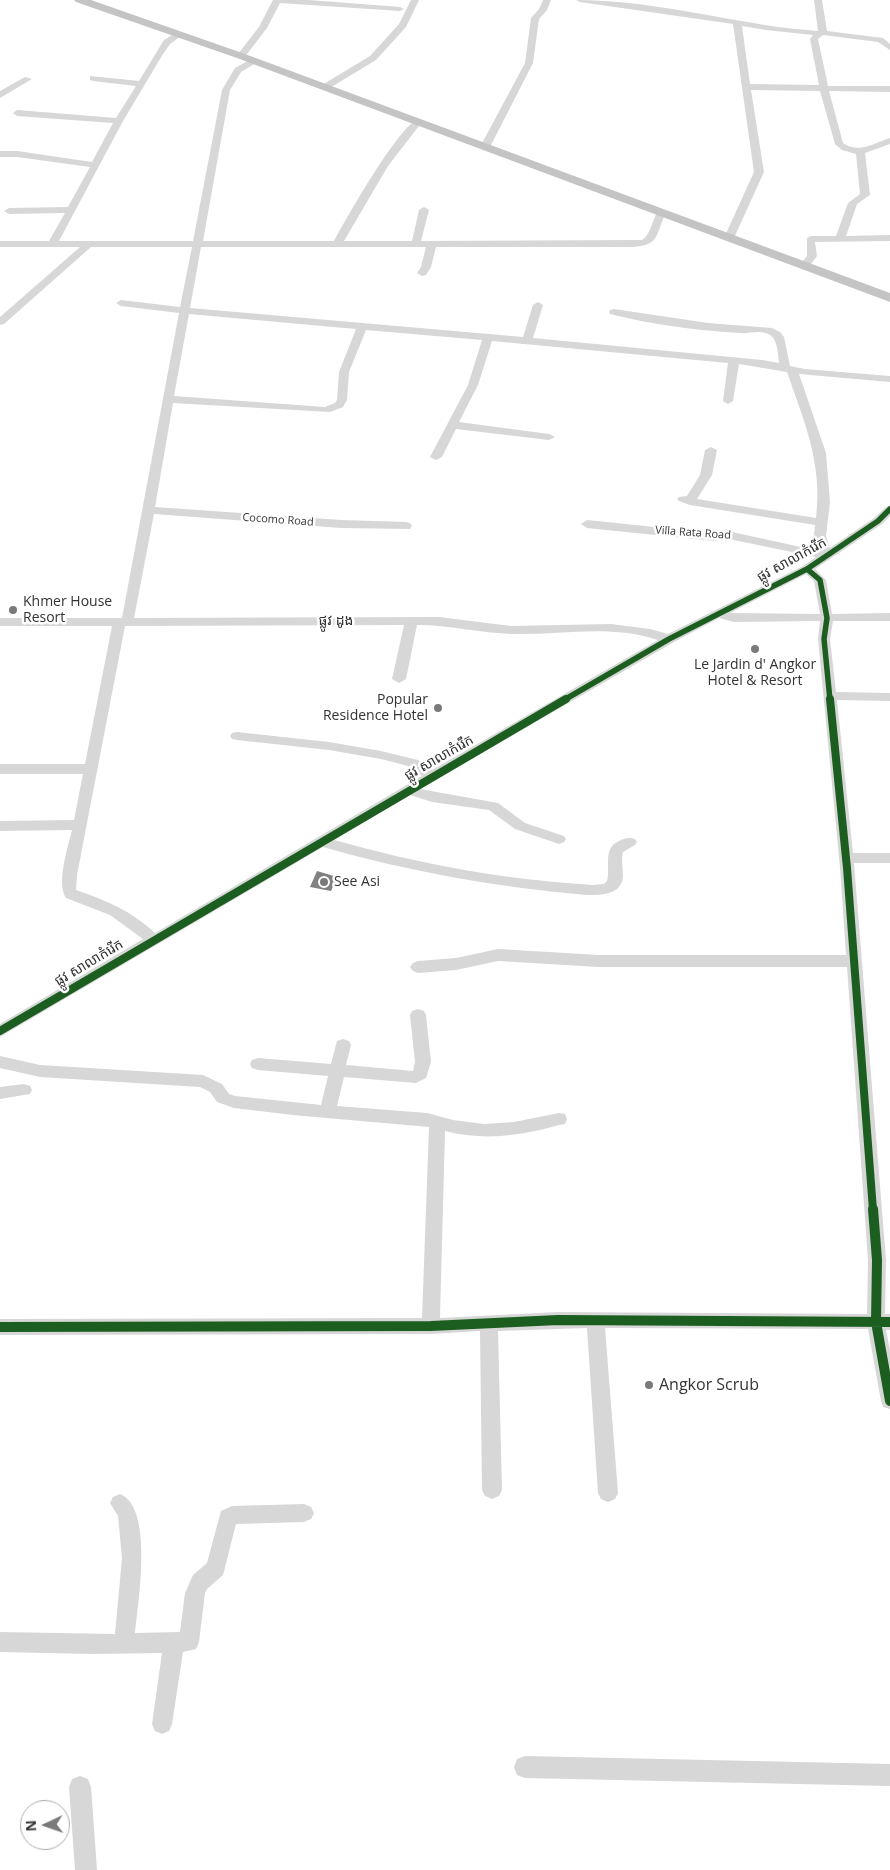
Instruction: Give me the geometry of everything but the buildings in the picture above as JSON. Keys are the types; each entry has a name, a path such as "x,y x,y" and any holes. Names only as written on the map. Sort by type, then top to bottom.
{"highway":[{"path":"80,0 247,58 890,298"}],"street":[{"path":"153,940 132,920 70,893 70,875 91,769 149,510 226,90 247,58 277,0 400,9"},
{"path":"325,87 372,58 403,25 415,0"},
{"path":"485,147 529,63 535,18 547,0"},
{"path":"580,0 880,40 890,48"},
{"path":"632,0 640,8"},
{"path":"818,0 821,33"},
{"path":"729,238 759,172 737,22"},
{"path":"821,33 814,39 824,88 839,144 848,150 860,152 890,141"},
{"path":"53,243 141,84 168,42 180,34"},
{"path":"92,78 141,84"},
{"path":"0,95 28,79"},
{"path":"746,87 890,89"},
{"path":"17,113 119,121"},
{"path":"338,243 361,198 403,138 418,122"},
{"path":"840,238 853,203 865,195 860,152"},
{"path":"0,154 17,154 96,165"},
{"path":"9,210 71,210"},
{"path":"416,243 424,210"},
{"path":"0,244 645,243 652,238 661,213"},
{"path":"804,266 812,256 811,238 890,238"},
{"path":"0,322 90,243"},
{"path":"422,273 426,267 432,243"},
{"path":"121,303 184,312 527,341 890,379"},
{"path":"527,341 538,305"},
{"path":"614,312 672,322 732,329 772,331 777,334 820,453 824,502 820,536 828,556"},
{"path":"168,399 326,410 339,405 342,400 344,372 362,326"},
{"path":"436,458 473,385 488,338"},
{"path":"728,401 734,362"},
{"path":"453,425 549,437"},
{"path":"711,450 706,475 686,500 821,522"},
{"name":"ផ្លូវ សាលាកំរើក","path":"0,1031 432,776 660,635 716,614 807,570 878,521 890,509"},
{"name":"Cocomo Road","path":"149,510 341,524 406,526"},
{"name":"Villa Rata Road","path":"587,524 714,537 723,534 828,556"},
{"path":"807,570 820,580 827,618 824,639 855,961 877,1260 890,1401"},
{"path":"716,614 734,618 890,617"},
{"path":"399,679 411,621"},
{"name":"ផ្លូវ ដូង","path":"0,622 439,621 511,630 587,627 660,635"},
{"path":"830,696 890,697"},
{"path":"237,736 329,746 381,755 413,763 432,776"},
{"path":"0,769 91,769"},
{"path":"408,790 432,797 493,806 520,826 559,838"},
{"path":"0,826 80,825"},
{"path":"321,841 390,861 442,873 523,884 584,889 607,888 611,886 614,878 617,848 621,844 630,842"},
{"path":"846,858 890,858"},
{"path":"418,967 456,964 498,955 599,960 855,961"},
{"path":"258,1064 416,1077 420,1074 423,1062 418,1015"},
{"path":"328,1111 343,1045"},
{"path":"0,1062 40,1071 203,1082 216,1088 223,1098 234,1102 427,1119 469,1130 514,1130 559,1119"},
{"path":"0,1093 24,1090"},
{"path":"431,1326 438,1123"},
{"path":"0,1327 431,1326 595,1320 883,1322"},
{"path":"595,1320 608,1493"},
{"path":"489,1323 492,1490"},
{"path":"120,1503 127,1513 132,1558 124,1644"},
{"path":"0,1642 124,1644 190,1641 195,1593 200,1582 216,1568 228,1517 232,1515 304,1513"},
{"path":"162,1724 174,1643"},
{"path":"525,1767 890,1775"},
{"path":"80,1787 86,1870"}],"cycle path":[{"path":"0,1031 408,790 669,639 807,569 878,521 890,509"},
{"path":"807,569 820,580 827,618 824,639 847,868 877,1260 876,1322 890,1401"},
{"path":"0,1327 431,1326 558,1320 890,1322"}],"place":[{"name":"Khmer House Resort","path":"13,610"},
{"name":"Le Jardin d' Angkor Hotel & Resort","path":"755,649"},
{"name":"Popular Residence Hotel","path":"438,708"},
{"name":"See Asi","path":"324,882"},
{"name":"Angkor Scrub","path":"649,1385"}]}
